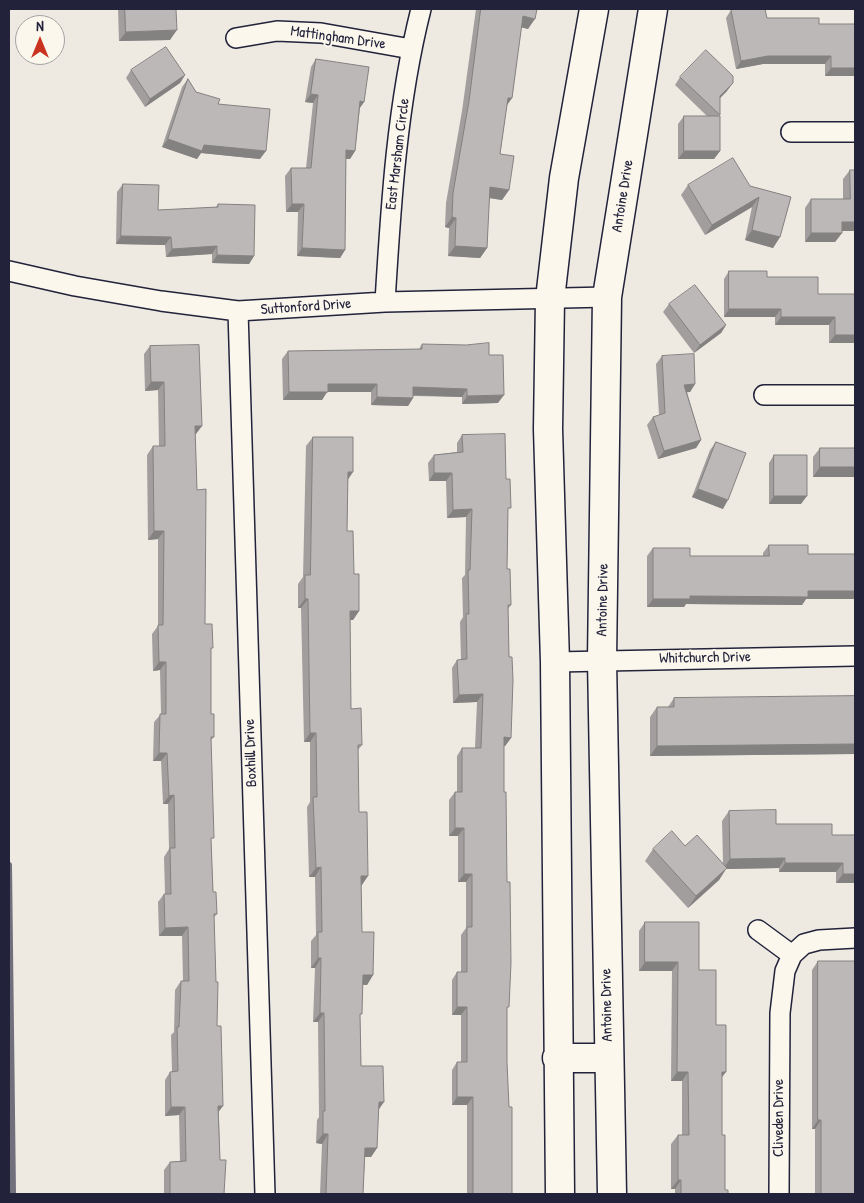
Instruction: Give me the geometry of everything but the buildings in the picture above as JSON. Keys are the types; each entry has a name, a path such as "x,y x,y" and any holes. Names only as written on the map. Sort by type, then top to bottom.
{"main road":[{"path":"560,1194 557,1058 555,662 548,429 550,299 564,178 594,9"},
{"name":"Antoine Drive","path":"612,1194 602,660 607,297 653,9"},
{"path":"557,1058 608,1058"}],"street":[{"name":"East Marsham Circle","path":"385,302 392,184 411,49 421,9"},
{"name":"Mattingham Drive","path":"236,38 277,31 321,33 411,49"},
{"path":"791,132 855,132"},
{"name":"Suttonford Drive","path":"9,271 75,286 161,301 238,311 385,302 607,297"},
{"name":"Boxhill Drive","path":"238,311 265,1194"},
{"path":"764,395 855,395"},
{"name":"Whitchurch Drive","path":"555,662 855,656"},
{"path":"758,930 792,955 804,944 819,940 855,938"},
{"name":"Cliveden Drive","path":"779,1194 781,990 785,971 792,955"}],"waterway":[{"path":"9,865 13,1194"}]}
